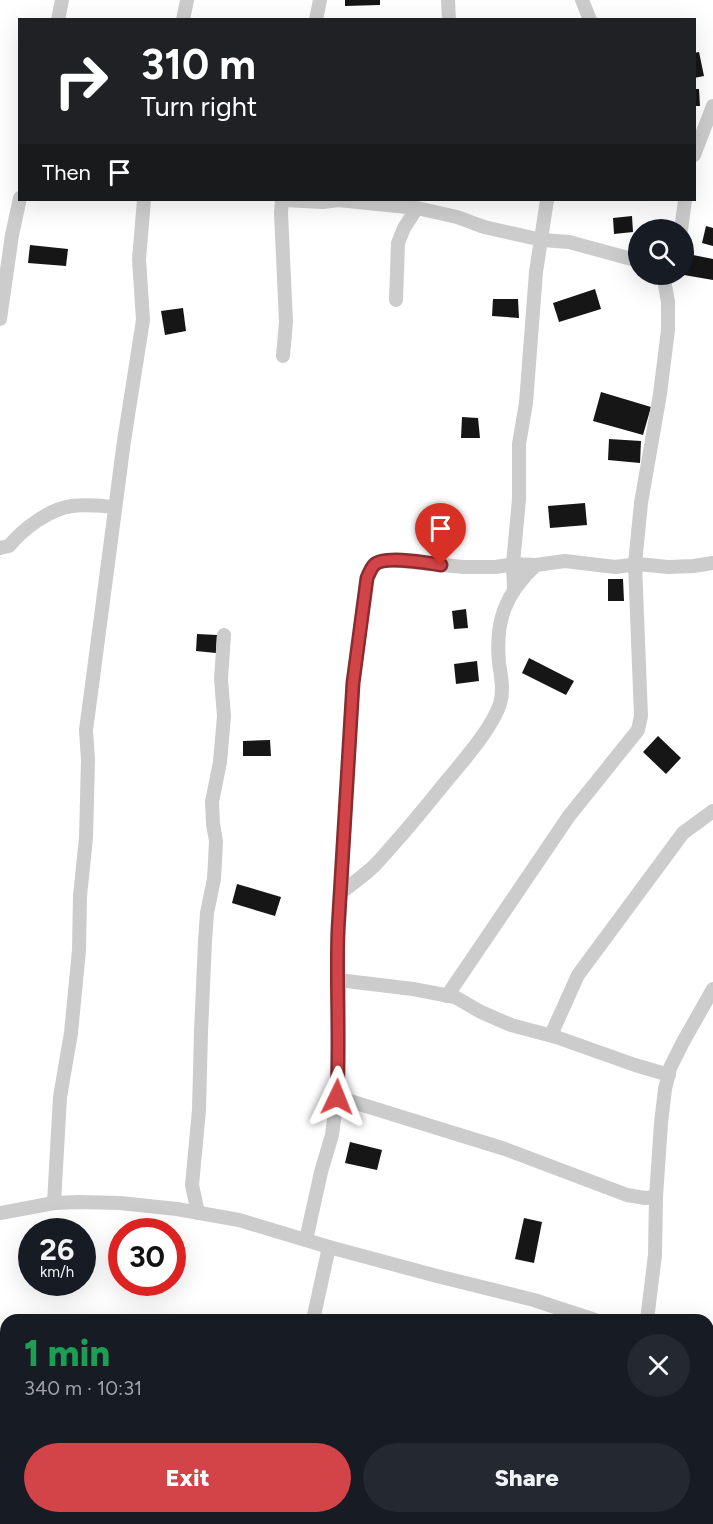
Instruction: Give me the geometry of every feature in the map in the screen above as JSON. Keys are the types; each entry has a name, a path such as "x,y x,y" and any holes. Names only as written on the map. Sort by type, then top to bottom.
{"street":[{"path":"58,18 62,0"},
{"path":"183,18 187,0"},
{"path":"316,18 320,0"},
{"path":"448,0 449,18"},
{"path":"582,0 589,18"},
{"path":"696,150 713,106"},
{"path":"0,319 19,201"},
{"path":"54,1203 60,1097 71,1033 79,950 80,896 86,838 87,712 143,320 139,259 144,201"},
{"path":"283,201 281,213 286,322 283,356"},
{"path":"303,201 330,201"},
{"path":"348,201 417,208 437,205 457,217 484,227 542,240 569,242 628,258"},
{"path":"514,589 513,564 519,499 519,444 526,403 536,272 547,201"},
{"path":"682,219 685,201"},
{"path":"396,300 398,243 404,228 417,208"},
{"path":"447,996 569,816 638,730 641,716 635,564 641,503 660,394 668,330 668,302 665,285"},
{"path":"0,548 9,546 27,528 56,510 80,505 115,507"},
{"path":"306,1240 332,1135 337,1097 339,1069 337,959 353,683 367,578 373,566 380,561 390,560 464,567 536,565 565,561 615,567 635,564 668,567 694,566 713,563"},
{"path":"341,893 374,866 407,830 466,757 494,718 501,702 502,690 498,633 503,609 514,589 536,565"},
{"path":"198,1213 192,1185 199,1110 205,941 215,861 216,841 212,802 220,762 224,716 221,679 224,635"},
{"path":"551,1035 578,975 683,832 713,811"},
{"path":"338,980 413,989 455,997 511,1025 551,1035 635,1065 669,1074"},
{"path":"648,1314 655,1255 656,1197 665,1089 670,1068 713,989"},
{"path":"337,1097 505,1149 627,1196 656,1197"},
{"path":"0,1213 54,1203 120,1203 239,1220 329,1247 534,1300 577,1314"},
{"path":"314,1314 329,1247"}],"building":[{"path":"345,0 380,0 380,5 345,6"},
{"path":"699,52 704,76 696,78 696,53"},
{"path":"696,89 699,89 700,106 696,106"},
{"path":"632,216 632,219 628,219 628,233 614,234 613,218"},
{"path":"706,226 713,228 713,246 702,243"},
{"path":"30,245 68,249 66,266 28,263"},
{"path":"694,255 713,259 713,280 694,277"},
{"path":"595,289 601,309 559,322 553,303"},
{"path":"493,299 518,299 519,318 492,316"},
{"path":"183,308 186,331 165,335 161,311"},
{"path":"601,392 651,407 643,435 593,421"},
{"path":"462,417 478,418 480,438 461,438"},
{"path":"609,439 641,441 640,463 608,460"},
{"path":"585,503 587,525 550,528 548,506"},
{"path":"608,579 623,579 624,601 608,601"},
{"path":"466,609 468,628 454,629 452,611"},
{"path":"197,634 217,635 216,653 196,651"},
{"path":"529,658 574,681 566,695 522,673"},
{"path":"477,661 479,681 456,684 454,664"},
{"path":"658,736 681,758 666,774 643,752"},
{"path":"270,740 271,756 243,756 243,741"},
{"path":"237,884 281,897 275,916 232,903"},
{"path":"350,1142 382,1150 377,1170 345,1163"},
{"path":"524,1218 542,1222 534,1263 515,1259"}],"route":[{"path":"337,1097 339,1069 338,930 353,683 367,578 373,566 380,561 441,565"}]}
